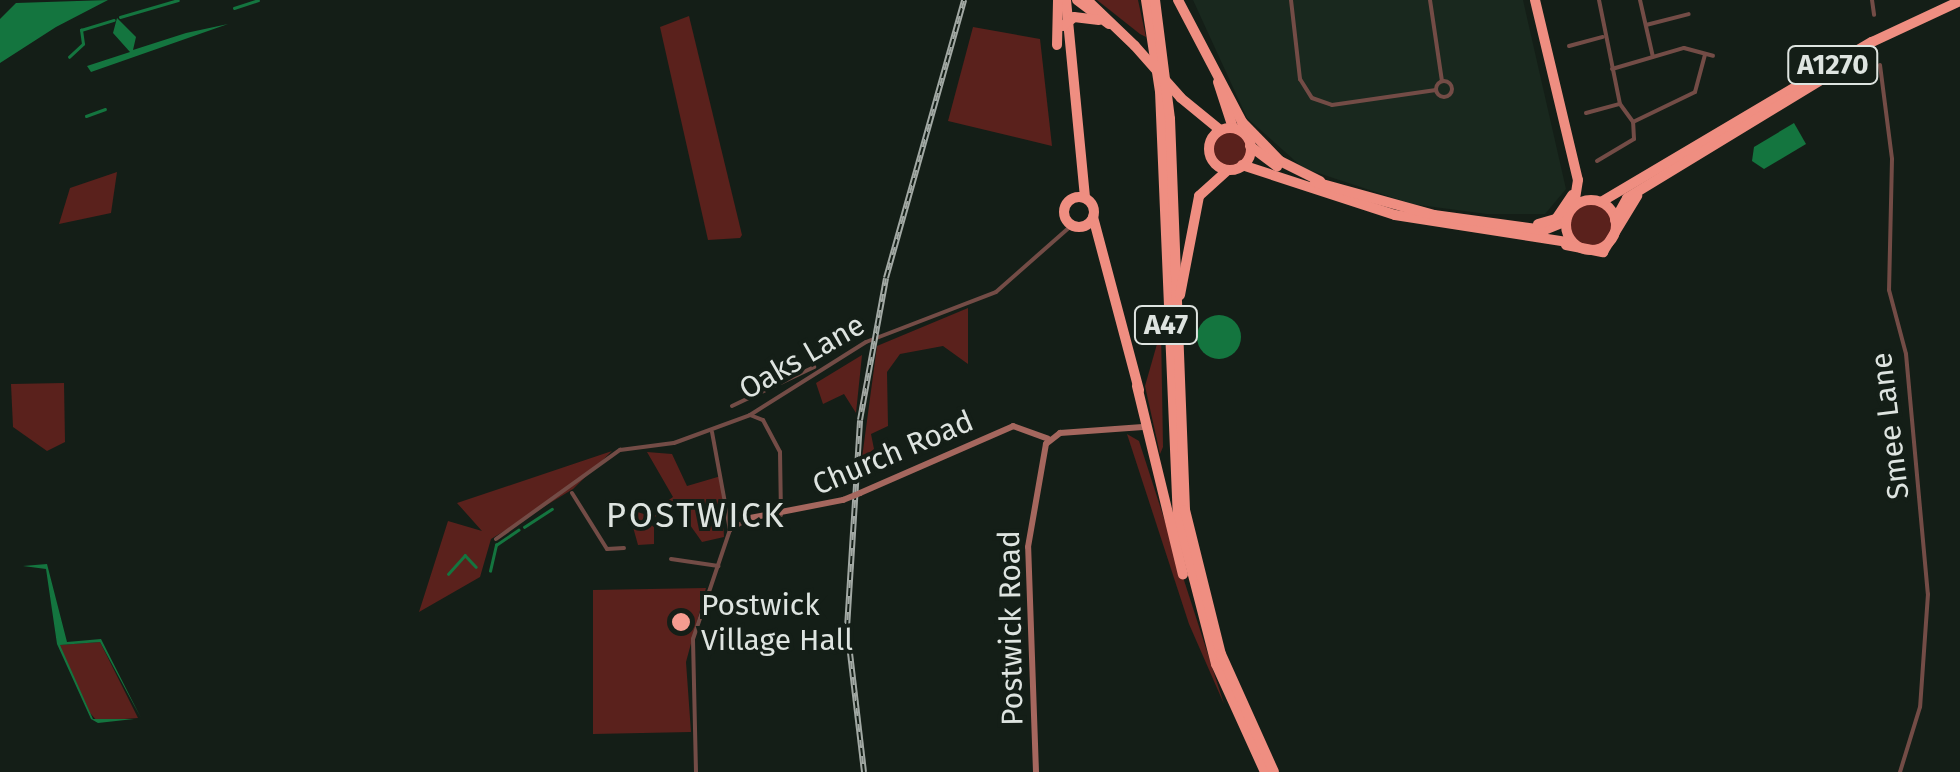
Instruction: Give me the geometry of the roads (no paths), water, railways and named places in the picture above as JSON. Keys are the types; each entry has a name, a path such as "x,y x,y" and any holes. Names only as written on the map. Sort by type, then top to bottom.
{"highway":[{"path":"1062,0 1126,36"},
{"path":"1062,0 1085,198 1137,386 1136,425"},
{"path":"1062,0 1058,47 1071,94"},
{"path":"1077,0 1093,14"},
{"path":"1087,0 1136,46 1199,119 1220,130 1233,128"},
{"name":"A47","path":"1146,0 1163,130 1173,486 1210,647"},
{"name":"A47","path":"1155,0 1170,119 1176,401 1204,599 1274,772"},
{"path":"1178,0 1233,128 1250,146 1349,193"},
{"path":"1178,0 1253,134 1280,161 1349,193 1484,223 1544,230 1566,221 1574,205 1578,180 1535,0"},
{"name":"A1270","path":"1598,201 1872,42 1960,1"},
{"name":"A1270","path":"1616,220 1627,198 1708,147 1960,9"},
{"path":"1063,26 1074,17 1105,21"},
{"path":"1484,223 1546,224 1561,214 1574,188 1561,106"},
{"path":"1199,119 1209,144 1228,170 1242,165 1394,215 1603,252 1634,198 1708,147"},
{"path":"1209,144 1220,130"},
{"path":"1242,165 1250,146"},
{"path":"1080,169 1072,199 1064,211 1104,270"},
{"name":"A47","path":"1176,401 1188,228 1206,184 1228,170"},
{"path":"1521,236 1603,247 1616,220 1578,180"},
{"path":"1072,199 1085,198"},
{"path":"1574,205 1598,201"},
{"path":"1076,226 1093,217"},
{"path":"1566,221 1573,243"},
{"name":"A47","path":"1136,425 1151,458 1210,647 1265,772"}],"street":[{"path":"1290,0 1300,79 1315,100 1436,90 1450,94 1442,81 1430,0"},
{"path":"1535,0 1552,68"},
{"path":"1597,161 1634,140 1633,122 1620,104 1611,69 1598,0"},
{"path":"1640,0 1653,57"},
{"path":"1864,8 1873,3 1874,15"},
{"path":"1646,25 1688,14"},
{"path":"1570,46 1603,36"},
{"path":"1633,122 1696,92 1705,54"},
{"path":"1611,69 1653,57 1713,56"},
{"name":"Smee Lane","path":"1880,64 1892,162 1888,279 1906,354 1928,594 1920,707 1900,772"},
{"path":"1872,76 1881,74"},
{"path":"1436,90 1442,81"},
{"path":"1586,113 1620,104"},
{"name":"Oaks Lane","path":"496,538 572,492 632,444 712,430 762,410 866,342 996,292 1076,226"},
{"path":"732,406 814,368"},
{"path":"793,379 798,390"},
{"path":"762,410 782,459 781,515"},
{"path":"750,415 763,420"},
{"path":"1048,439 1060,432 1136,425"},
{"name":"Church Road","path":"750,518 843,500 1013,426 1048,439"},
{"path":"696,772 689,662 730,530 712,430"},
{"name":"Postwick Road","path":"1036,772 1028,547 1048,439"},
{"path":"572,492 608,549 624,548"},
{"path":"728,508 750,518"},
{"path":"730,530 750,518"},
{"path":"671,558 718,566"}],"waterway":[{"path":"120,17 178,0"},
{"path":"234,8 258,0"},
{"path":"69,57 83,44 81,30 114,20"},
{"path":"86,116 105,109"},
{"path":"524,527 552,509"},
{"path":"490,571 496,545 518,530"},
{"path":"448,574 465,555 476,567"}],"railway":[{"path":"864,772 847,628 860,420 886,278 964,0"}],"place":[{"name":"Postwick Village Hall","path":"681,622"}],"district":[{"name":"POSTWICK","path":"696,515"}]}
